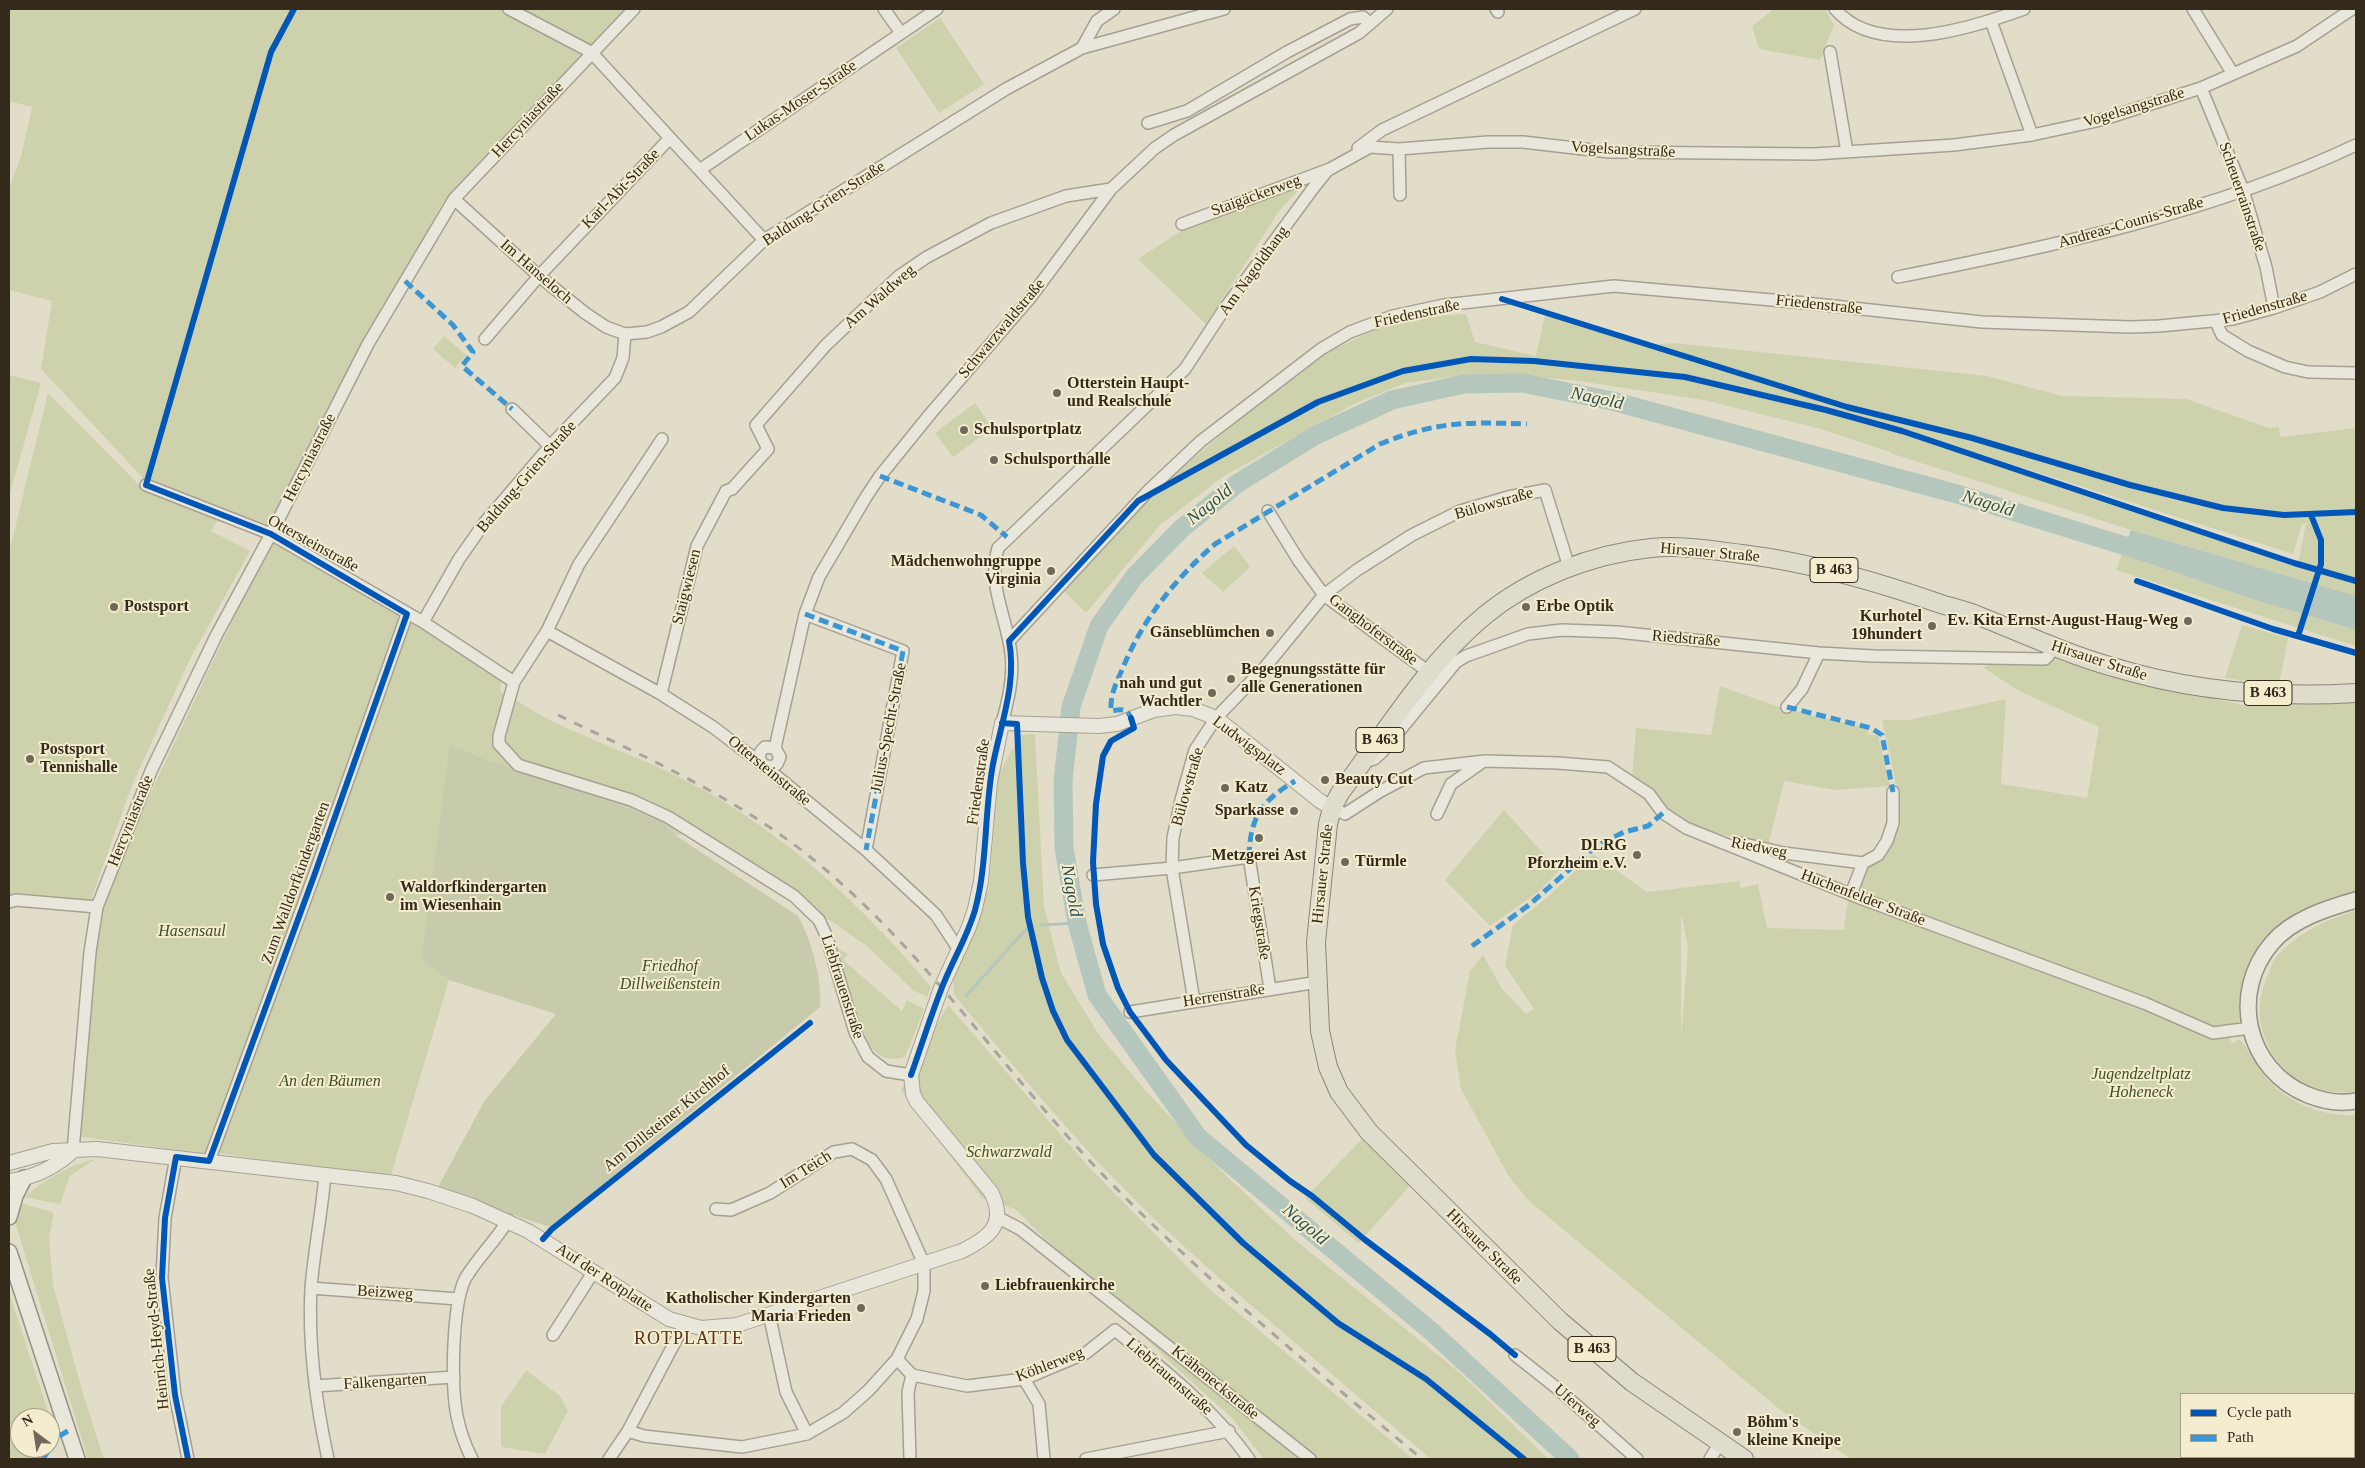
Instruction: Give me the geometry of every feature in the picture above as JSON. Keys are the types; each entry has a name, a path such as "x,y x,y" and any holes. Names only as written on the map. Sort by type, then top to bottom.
{"main road":[{"name":"Hirsauer Straße","path":"1744,1459 1632,1382 1560,1321 1369,1132 1339,1092 1328,1067 1320,1031 1316,942 1328,824 1332,808 1340,793 1430,673 1455,642 1485,615 1521,591 1569,567 1630,551 1676,547 1717,550 1804,563 1868,579 1978,616 2055,648 2119,669 2190,685 2277,694 2356,693"},
{"path":"2356,900 2292,925 2272,942 2252,975 2247,1004 2250,1028 2263,1060 2287,1084 2317,1099 2329,1102 2356,1101"},
{"path":"9,1217 15,1196 24,1178"},
{"path":"9,1252 77,1459"}],"street":[{"path":"509,9 590,52 670,138"},
{"name":"Hercyniastraße","path":"73,1151 90,952 97,907 151,771 217,634 271,534 368,344 454,199 590,52 634,9"},
{"path":"884,9 901,33"},
{"name":"Lukas-Moser-Straße","path":"701,169 937,9"},
{"path":"1082,48 1097,21 1114,9"},
{"name":"Baldung-Grien-Straße","path":"423,622 459,559 485,522 550,446 615,378 623,358 625,334 647,332 661,327 689,312 764,240 1006,89 1082,48 1224,9"},
{"name":"Schwarzwaldstraße","path":"762,765 772,767 777,764 780,757 775,748 805,614 819,577 880,476 1030,298 1111,188 1155,148 1174,135 1359,33 1387,9"},
{"name":"Am Nagoldhang","path":"1009,641 994,580 994,561 1001,544 1185,369 1223,311 1314,187 1330,169 1382,130 1636,9"},
{"path":"1839,13 1860,29 1896,35 1932,34 1991,21 2024,9"},
{"path":"2193,9 2233,74"},
{"name":"Vogelsangstraße","path":"1330,169 1370,147 1399,149 1522,142 1609,152 1814,154 1954,145 2032,135 2101,120 2201,88 2297,46 2352,9"},
{"path":"1148,123 1186,111 1287,52 1350,19 1363,17 1370,24"},
{"path":"1991,21 2032,135"},
{"path":"1830,52 1847,152"},
{"name":"Scheuerrainstraße","path":"2201,88 2243,190 2266,267 2274,308"},
{"name":"Karl-Abt-Straße","path":"485,339 539,276 670,138 701,169 764,240"},
{"name":"Andreas-Counis-Straße","path":"1898,277 2052,246 2144,222 2314,165 2356,145"},
{"path":"1399,149 1400,195"},
{"name":"Staigäckerweg","path":"1182,224 1330,169"},
{"name":"Am Waldweg","path":"732,489 768,450 756,425 826,345 899,276 927,257 991,223 1066,196 1111,188"},
{"name":"Im Hanseloch","path":"454,199 539,276 585,313 606,327 625,334"},
{"name":"Friedenstraße","path":"911,1075 941,988 969,927 981,881 990,782 1010,686 1012,655 1009,641 1150,489 1208,435 1321,349 1350,332 1393,316 1444,305 1614,286 1806,303 1982,322 2130,327 2216,322 2274,308 2320,292 2356,274"},
{"path":"2216,322 2222,335 2248,352 2285,367 2308,372 2356,373"},
{"path":"512,409 550,446"},
{"path":"514,682 547,631 579,564 662,439"},
{"name":"Ottersteinstraße","path":"146,485 271,534 423,622 514,682"},
{"name":"Staigwiesen","path":"661,694 697,546 726,491 732,489"},
{"name":"Bülowstraße","path":"1194,1001 1172,868 1173,838 1181,800 1196,750 1216,718 1266,666 1324,595 1357,570 1412,534 1460,510 1508,497 1545,490 1569,567"},
{"name":"Ganghoferstraße","path":"1268,511 1299,561 1324,595 1430,673"},
{"name":"Zum Walldorfkindergarten","path":"209,1161 314,876 407,614"},
{"name":"Julius-Specht-Straße","path":"805,614 903,651 866,850"},
{"name":"Riedstraße","path":"1363,763 1374,759 1456,662 1466,656 1528,634 1562,630 1618,632 1818,653 1969,659 2045,659 2055,648"},
{"name":"Ottersteinstraße","path":"547,631 661,694 713,727 866,850 936,915 959,950"},
{"path":"1787,707 1802,688 1818,653"},
{"name":"Liebfrauenstraße","path":"514,682 499,736 500,744 518,765 631,800 668,817 693,830 794,896 818,920 826,935 855,1032 868,1057 886,1071 911,1075"},
{"name":"Ludwigsplatz","path":"1002,723 1099,726 1117,724 1154,710 1175,707 1193,709 1216,718 1320,801 1332,808"},
{"path":"1437,814 1451,784 1462,774 1485,761"},
{"name":"Huchenfelder Straße","path":"1332,808 1345,814 1379,792 1424,768 1485,761 1558,762 1608,767 1648,794 1663,813 1686,828 1851,894 2144,1003 2213,1033 2250,1028"},
{"path":"1851,894 1863,863 1878,855 1887,841 1893,824 1893,792"},
{"name":"Riedweg","path":"1722,841 1730,840 1784,853 1863,863"},
{"name":"Kriegstraße","path":"1172,868 1249,857 1270,989"},
{"path":"1094,875 1172,868"},
{"path":"9,902 16,900 97,907"},
{"name":"Herrenstraße","path":"1130,1012 1318,982"},
{"path":"911,1075 912,1087 917,1102 991,1192 995,1202 997,1217 1020,1229 1119,1308"},
{"name":"Auf der Rotplatte","path":"9,1163 53,1151 97,1149 396,1183 428,1191 508,1220 544,1239 594,1270 654,1311 684,1324 701,1328 737,1324 924,1264 976,1244 995,1227 997,1217"},
{"name":"Im Teich","path":"716,1209 731,1210 770,1193 834,1152 852,1149 872,1160 886,1179 924,1264"},
{"path":"9,1181 24,1178 58,1164 73,1151"},
{"name":"Heinrich-Heyd-Straße","path":"176,1157 165,1218 162,1278 175,1395 188,1459"},
{"path":"325,1174 312,1288 315,1386 328,1459"},
{"path":"472,1459 464,1444 456,1415 454,1377 458,1299 465,1280 508,1220"},
{"path":"628,1431 644,1436 742,1447 807,1434 843,1413 868,1391 897,1359 917,1319 924,1291 924,1264"},
{"path":"553,1335 594,1270"},
{"name":"Beizweg","path":"312,1288 458,1299"},
{"name":"Liebfrauenstraße","path":"1119,1308 1115,1330 1177,1380 1229,1431 1249,1459"},
{"name":"Kräheneckstraße","path":"1119,1308 1310,1459"},
{"path":"769,1314 786,1392 807,1434"},
{"path":"609,1459 628,1431 684,1324"},
{"name":"Köhlerweg","path":"912,1375 967,1386 1024,1379 1086,1353 1115,1330"},
{"name":"Uferweg","path":"1515,1355 1558,1389 1637,1459"},
{"path":"897,1359 912,1375 908,1392 910,1459"},
{"name":"Falkengarten","path":"315,1386 454,1377"},
{"path":"1024,1379 1039,1404 1044,1459"},
{"path":"1086,1459 1229,1431"},
{"path":"1710,1459 1720,1443"}],"green space":[{"path":"9,9 626,9 442,204 268,525 143,478 41,369 52,301 9,290 9,189 22,153 32,107 9,101"},
{"path":"1774,9 1825,9 1834,25 1820,60 1759,49 1752,26"},
{"path":"940,18 984,84 939,113 896,48"},
{"path":"1308,180 1280,210 1206,324 1138,259 1187,227"},
{"path":"1466,314 1475,342 1536,356 1545,315 1644,346 1674,343 1987,376 2062,396 2186,399 2269,428 2278,427 2281,437 2356,428 2356,596 2131,530 1890,453 1898,432 2297,567 2306,524 2315,521 2302,524 2293,554 1899,428 1890,452 1821,429 1704,400 1572,380 1521,376 1468,375 1406,383 1354,404 1224,476 1161,524 1086,613 1063,590 1158,488 1233,425 1329,352 1389,323 1431,316"},
{"path":"444,336 466,355 455,368 433,349"},
{"path":"9,375 41,383 9,497"},
{"name":"Postsport","path":"48,393 142,488 219,518 211,531 250,551 189,661 132,785 90,902 9,895 9,553"},
{"name":"Schulsportplatz","path":"975,403 993,428 953,457 935,433"},
{"name":"Hasensaul","path":"272,537 404,617 209,1154 82,1137 79,1131 81,1100 100,907 141,813"},
{"path":"1234,546 1250,567 1223,592 1202,573"},
{"path":"2122,554 2252,599 2356,630 2356,646 2116,570"},
{"name":"An den Bäumen","path":"410,620 502,680 500,691 535,712 572,731 687,781 756,823 819,872 877,927 931,987 927,997 913,990 868,947 837,925 691,834 675,835 661,820 537,775 486,760 421,959 449,980 390,1178 218,1153 216,1149"},
{"path":"2242,625 2288,638 2279,685 2225,678"},
{"name":"Jugendzeltplatz Hoheneck","path":"2051,658 2092,670 2242,705 2356,703 2356,892 2301,912 2272,932 2261,945 2251,962 2243,987 2241,1016 2228,1036 2232,1043 2239,1039 2263,1074 2282,1093 2293,1100 2317,1110 2343,1115 2356,1115 2356,1459 1851,1459 1783,1412 1529,1201 1508,1175 1461,1089 1455,1050 1470,971 1483,955 1502,989 1526,1014 1534,1009 1505,966 1513,925 1550,895 1593,854 1647,892 1740,881 1740,888 1758,884 1767,928 1844,930 1848,904 1855,881 1865,866 1885,851 1892,843 1897,823 1898,808 1895,778 1882,720 1909,720 2006,699 2001,784 2087,798 2099,727 2019,691 1984,668 1989,663","holes":["1681,913 1688,947 1681,1040"]},
{"path":"1720,686 1787,710 1868,728 1867,734 1878,736 1890,786 1835,790 1784,781 1768,846 1705,830 1679,818 1632,778 1636,728 1711,735"},
{"name":"Schwarzwald","path":"1035,734 1044,907 1061,973 1099,1035 1145,1090 1217,1167 1295,1240 1460,1373 1548,1459 1431,1459 1217,1276 1154,1219 1094,1158 954,995 953,976 989,888 999,774 1020,735"},
{"name":"Friedhof Dillweißenstein","path":"450,745 486,760 537,775 661,820 675,835 798,916 808,937 818,972 820,1007 551,1227 438,1187 485,1100 556,1014 449,980 421,960"},
{"path":"1504,810 1559,871 1538,892 1490,926 1445,880"},
{"path":"2356,911 2356,1092 2316,1090 2307,1087 2292,1077 2283,1068 2268,1046 2261,1022 2261,998 2273,962 2285,948 2314,928 2334,918"},
{"path":"836,947 848,954 843,960 902,1011 907,1000 924,1009 905,1057 888,1058 881,1056 872,1048 853,1006 835,949"},
{"name":"Schwarzwald","path":"948,1005 1087,1165 1206,1286 1413,1459 1264,1459 1232,1418 1173,1365 1015,1209 982,1198 901,1090"},
{"path":"1366,1135 1413,1182 1359,1243 1305,1198"},
{"path":"95,1159 70,1176 60,1204 24,1197 57,1174"},
{"path":"20,1203 52,1212 54,1215 49,1237 53,1285 83,1394 104,1459 88,1459 15,1222"},
{"path":"9,1292 47,1408 10,1408 10,1458 39,1458 9,1459"},
{"path":"526,1370 560,1396 568,1411 545,1454 501,1447 501,1407"}],"shaded area":[{"path":"2131,530 2356,596 2356,630 2252,599 2122,554"}],"waterway":[{"name":"Nagold","path":"1570,1459 1431,1331 1198,1137 1097,995 1077,923 1064,848 1063,781 1071,707 1099,626 1134,577 1181,529 1238,483 1316,435 1392,400 1464,384 1522,383 1612,401 1957,494 2148,553"},
{"path":"1041,925 1077,923"},
{"path":"966,996 1027,928"}],"railway":[{"path":"558,715 687,778 750,814 809,856 851,892 927,971 1070,1139 1144,1216 1182,1253 1261,1323 1422,1459"}],"marked path":[{"path":"405,281 453,325 473,352 462,366 512,409"},
{"path":"1132,721 1129,714 1124,710 1111,711 1111,700 1114,690 1130,652 1139,634 1161,601 1186,571 1215,544 1380,444 1400,436 1436,427 1469,423 1527,424"},
{"path":"880,476 981,515 1007,537"},
{"path":"805,614 903,651 866,850"},
{"path":"1787,707 1871,728 1882,735 1893,792"},
{"path":"1249,857 1252,831 1260,812 1283,788 1295,781"},
{"path":"1472,946 1529,905 1595,847 1624,832 1648,826 1663,813"},
{"path":"60,1436 68,1431"}],"cycle path":[{"path":"188,1459 175,1395 162,1278 165,1218 176,1157 209,1161 314,876 407,614 271,534 146,485 271,52 294,9"},
{"path":"1502,299 1847,407 1972,438 2130,485 2223,508 2284,515 2356,512"},
{"path":"911,1075 941,990 975,910 982,874 990,782 1010,688 1011,657 1009,641 1138,501 1318,402 1403,371 1471,359 1534,361 1685,377 1826,410 1902,431 2294,563 2356,581"},
{"path":"2298,636 2321,564 2321,540 2311,515"},
{"path":"2137,581 2273,629 2356,653"},
{"path":"1131,718 1134,728 1111,741 1103,756 1096,804 1093,862 1096,904 1103,944 1118,988 1130,1012 1166,1060 1246,1145 1515,1355"},
{"path":"1002,723 1017,724 1023,863 1028,917 1042,978 1053,1011 1067,1040 1154,1155 1243,1243 1338,1323 1426,1379 1524,1459"},
{"name":"Am Dillsteiner Kirchhof","path":"543,1239 552,1229 810,1023"}],"place":[{"name":"Otterstein Haupt- und Realschule","path":"1057,393"},
{"name":"Schulsportplatz","path":"964,430"},
{"name":"Schulsporthalle","path":"994,460"},
{"name":"Mädchenwohngruppe Virginia","path":"1051,571"},
{"name":"Postsport","path":"114,607"},
{"name":"Erbe Optik","path":"1526,607"},
{"name":"Ev. Kita Ernst-August-Haug-Weg","path":"2188,621"},
{"name":"Kurhotel 19hundert","path":"1932,626"},
{"name":"Gänseblümchen","path":"1270,633"},
{"name":"Begegnungsstätte für alle Generationen","path":"1231,679"},
{"name":"nah und gut Wachtler","path":"1212,693"},
{"name":"Postsport Tennishalle","path":"30,759"},
{"name":"Beauty Cut","path":"1325,780"},
{"name":"Katz","path":"1225,788"},
{"name":"Sparkasse","path":"1294,811"},
{"name":"Metzgerei Ast","path":"1259,838"},
{"name":"DLRG Pforzheim e.V.","path":"1637,855"},
{"name":"Türmle","path":"1345,862"},
{"name":"Waldorfkindergarten im Wiesenhain","path":"390,897"},
{"name":"Liebfrauenkirche","path":"985,1286"},
{"name":"Katholischer Kindergarten Maria Frieden","path":"861,1308"},
{"name":"Böhm's kleine Kneipe","path":"1737,1432"}],"district":[{"name":"ROTPLATTE","path":"689,1339"}]}
